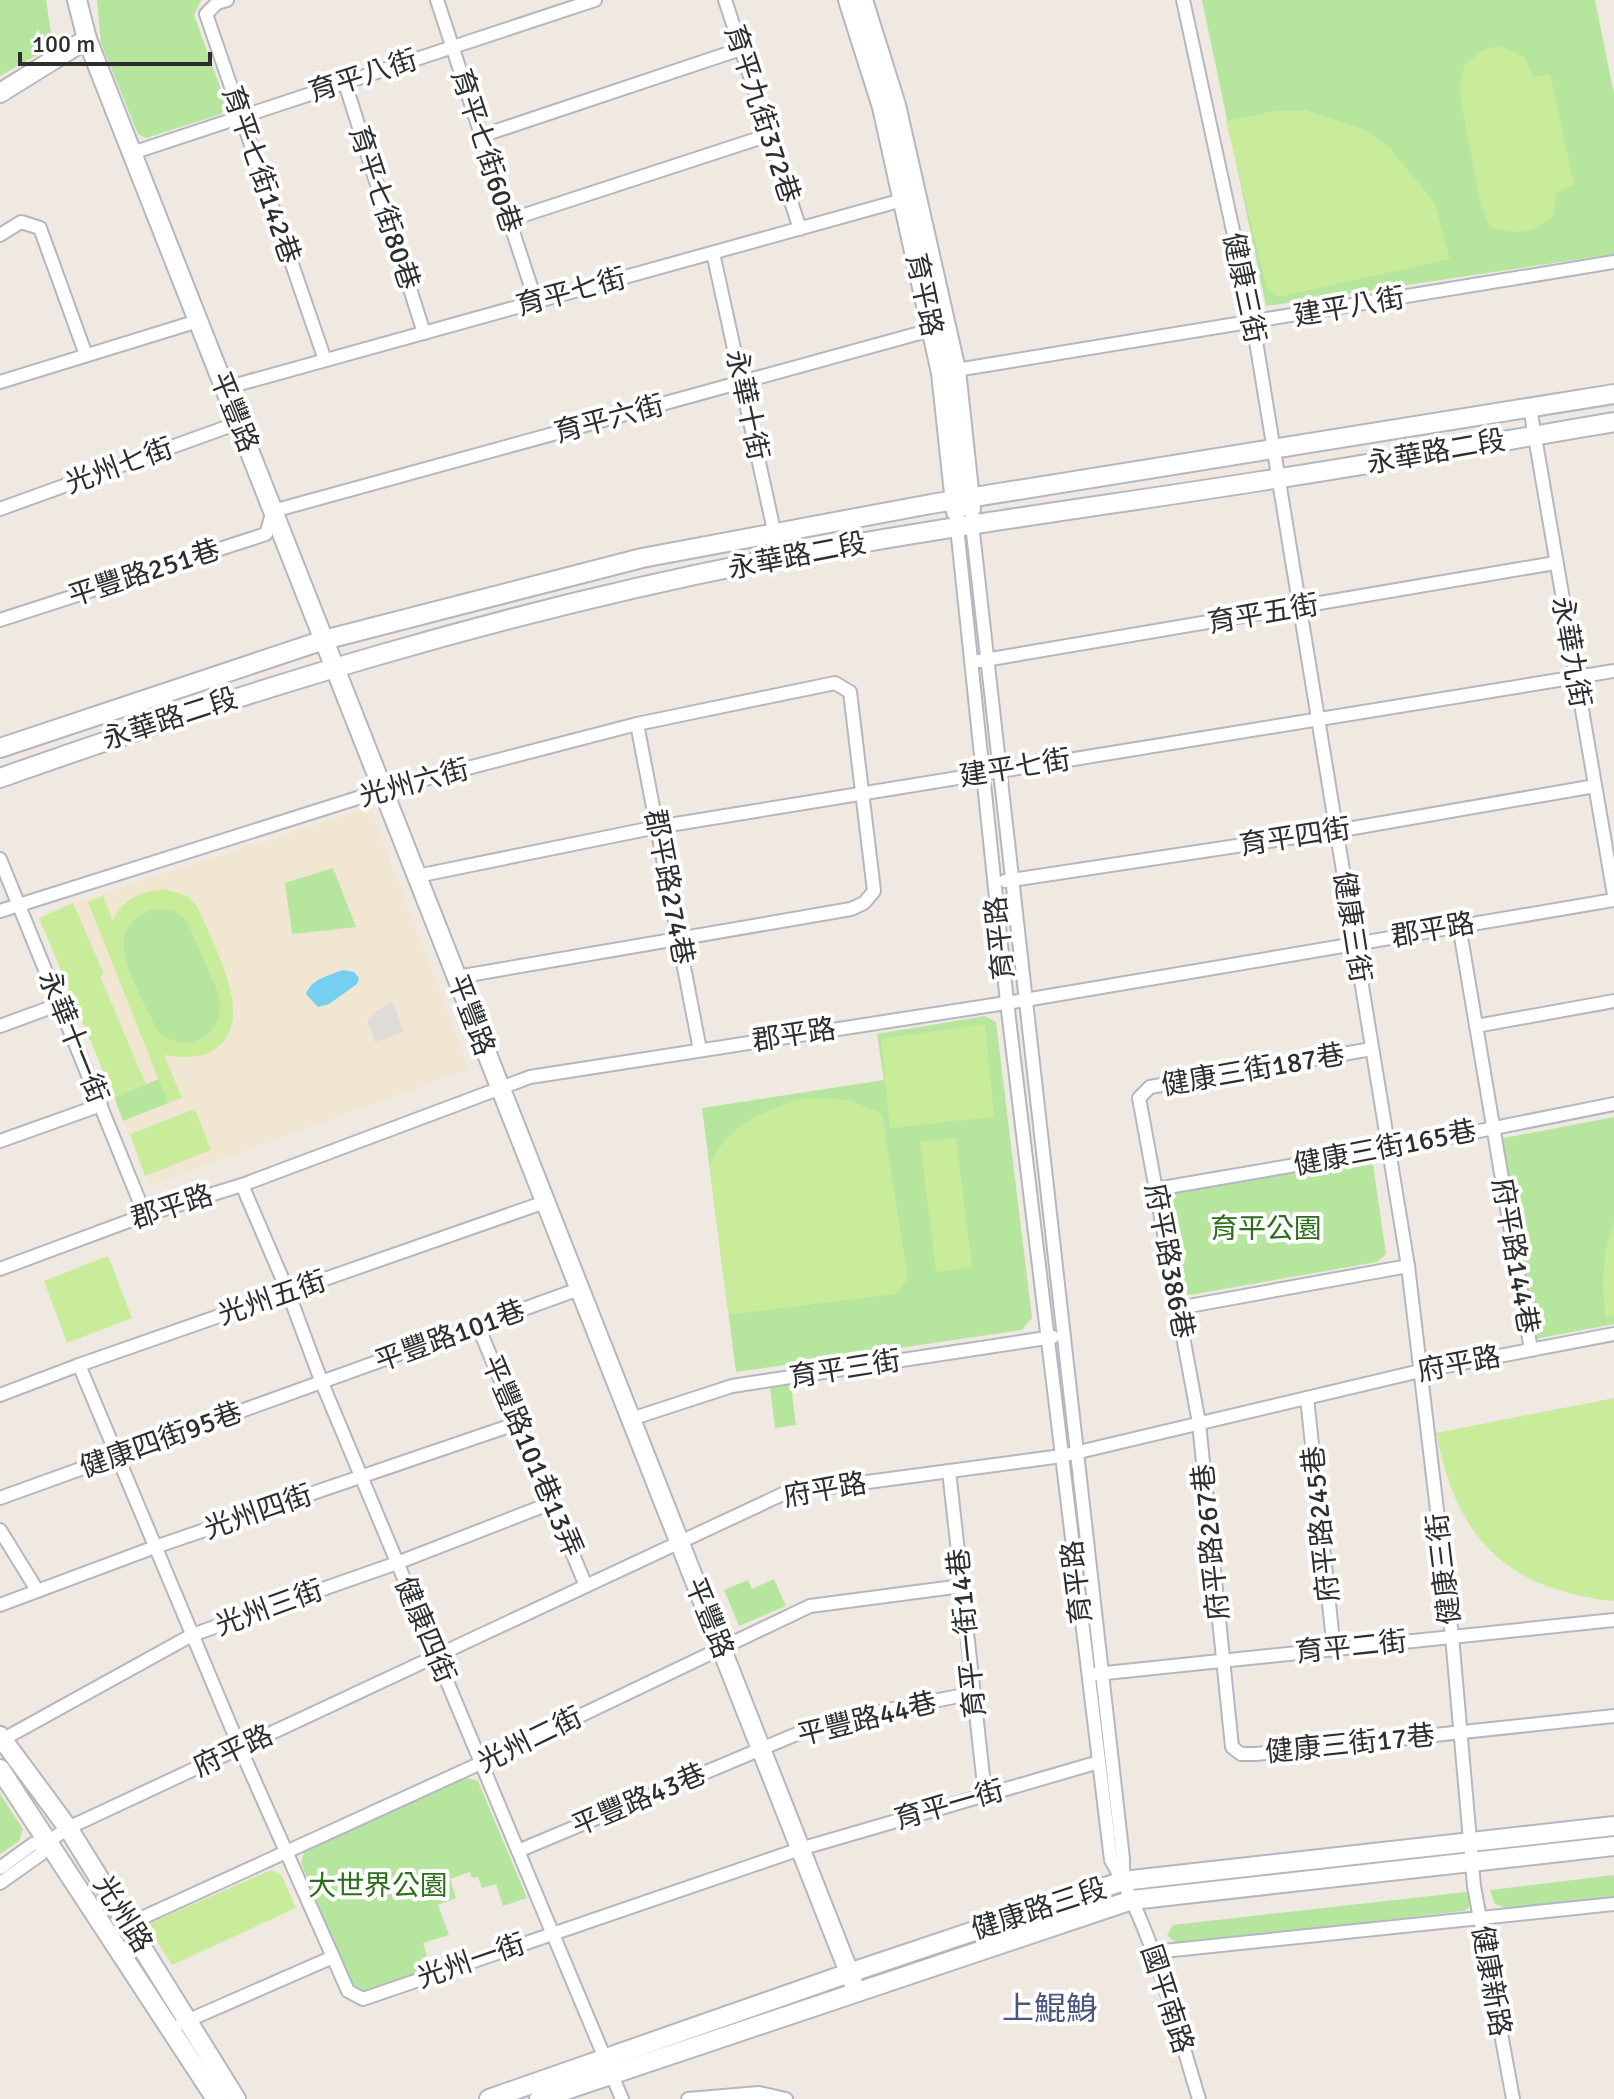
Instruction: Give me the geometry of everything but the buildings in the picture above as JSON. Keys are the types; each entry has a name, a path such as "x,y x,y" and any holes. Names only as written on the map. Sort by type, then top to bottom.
{"street":[{"name":"平豐路","path":"77,0 87,39 852,1982"},
{"name":"育平七街142巷","path":"227,0 217,3 206,14 325,360"},
{"name":"育平七街60巷","path":"437,0 536,302"},
{"name":"育平八街","path":"132,153 595,0"},
{"name":"育平九街372巷","path":"725,0 800,229"},
{"name":"育平路","path":"848,0 910,198"},
{"name":"育平路","path":"863,0 896,105 910,198 949,372 965,526 987,661 1077,1453 1099,1762 1111,1860 1132,1900"},
{"name":"健康三街","path":"1183,0 1253,323 1408,1266 1452,1636 1472,1853"},
{"path":"0,93 87,39"},
{"path":"481,136 741,49"},
{"name":"育平七街80巷","path":"345,83 424,333"},
{"path":"509,220 769,135"},
{"name":"育平七街","path":"225,388 910,198"},
{"path":"0,235 21,222 40,228 86,355"},
{"name":"永華十街","path":"713,253 780,558"},
{"name":"建平八街","path":"949,372 1614,262"},
{"path":"0,382 198,321"},
{"name":"育平六街","path":"273,511 938,328"},
{"name":"永華路二段","path":"0,748 324,640 642,558 774,531 962,499 1614,394"},
{"name":"永華九街","path":"1530,408 1614,898"},
{"name":"永華路二段","path":"0,778 144,726 335,666 549,609 780,558 1614,422"},
{"name":"光州七街","path":"0,509 238,423"},
{"name":"平豐路251巷","path":"0,620 266,534 273,511"},
{"name":"育平路","path":"965,526 971,662 1007,1002 1062,1456 1123,1859 1123,1881"},
{"name":"育平五街","path":"971,662 1555,563"},
{"name":"建平七街","path":"417,876 657,827 1614,671"},
{"name":"光州六街","path":"0,911 383,790 637,724 835,683 850,692 862,793"},
{"name":"郡平路274巷","path":"637,724 700,1050"},
{"name":"育平四街","path":"994,883 1336,831 1595,786"},
{"path":"457,977 851,909 864,903 874,891 862,793"},
{"name":"永華十一街","path":"0,859 145,1215"},
{"name":"郡平路","path":"0,1269 145,1215 242,1185 530,1077 1025,1000 1614,898"},
{"name":"府平路144巷","path":"1459,925 1531,1350"},
{"path":"1476,1026 1614,1001"},
{"path":"0,1026 60,1004"},
{"name":"健康三街187巷","path":"1139,1098 1150,1087 1372,1049"},
{"name":"府平路386巷","path":"1139,1098 1199,1423"},
{"name":"健康三街165巷","path":"1156,1189 1389,1149 1614,1104"},
{"path":"0,1141 101,1105"},
{"name":"健康四街","path":"242,1185 622,2099"},
{"name":"光州五街","path":"0,1395 545,1202"},
{"path":"1178,1308 1408,1266"},
{"name":"平豐路101巷","path":"322,1383 579,1289"},
{"name":"平豐路101巷13弄","path":"478,1326 586,1586"},
{"name":"府平路","path":"49,1841 68,1828 785,1493 1062,1456 1420,1371 1614,1334"},
{"name":"育平三街","path":"631,1419 732,1386 1064,1335"},
{"name":"光州一街","path":"79,1365 240,1748 348,1991 363,1999 800,1849"},
{"name":"健康四街95巷","path":"0,1498 322,1383"},
{"name":"府平路245巷","path":"1307,1398 1334,1650"},
{"name":"光州四街","path":"0,1605 155,1547 518,1423"},
{"name":"府平路267巷","path":"1199,1423 1223,1661"},
{"name":"育平一街14巷","path":"949,1471 985,1794"},
{"name":"光州三街","path":"1,1739 192,1635 397,1563 551,1503"},
{"path":"0,1530 37,1590"},
{"name":"光州二街","path":"109,1934 481,1763 810,1606 962,1586"},
{"name":"育平二街","path":"1095,1674 1614,1620"},
{"name":"健康三街17巷","path":"1223,1661 1232,1747 1241,1754 1614,1716"},
{"name":"平豐路44巷","path":"761,1749 823,1723 974,1693"},
{"name":"光州路","path":"1,1739 68,1828 236,2099"},
{"name":"平豐路43巷","path":"518,1851 761,1749"},
{"name":"育平一街","path":"800,1849 1099,1762"},
{"name":"光州路","path":"0,1769 216,2099"},
{"name":"健康路三段","path":"852,1982 1132,1900 1472,1853 1614,1826"},
{"path":"0,1868 33,1844 49,1841"},
{"path":"0,1883 41,1854 49,1841"},
{"name":"健康路三段","path":"489,2099 608,2065 852,1982 1123,1881 1472,1853 1614,1846"},
{"name":"健康新路","path":"1472,1853 1480,1918 1513,2099"},
{"name":"國平南路","path":"1132,1900 1154,1952 1199,2099"},
{"path":"1154,1952 1614,1904"},
{"path":"170,2029 333,1957"},
{"name":"健康路三段","path":"539,2099 608,2065"},
{"path":"688,2099 759,2093 786,2099"}],"shaded area":[{"path":"370,807 469,1069 149,1186 94,1045 39,918 73,903"},
{"path":"393,1002 404,1032 375,1042 367,1020"}],"green space":[{"path":"0,0 46,0 51,33 42,52 0,76"},
{"path":"97,0 201,0 194,15 227,106 221,114 146,138 138,134 101,43"},
{"path":"1202,0 1595,0 1614,94 1614,254 1266,306"},
{"path":"1501,46 1525,58 1533,77 1550,74 1574,185 1556,192 1554,214 1539,226 1517,232 1491,227 1481,206 1459,90 1465,64 1483,50"},
{"path":"1305,110 1367,131 1391,149 1434,202 1450,259 1278,297 1267,289 1226,121 1275,111"},
{"path":"333,868 356,927 292,934 285,883"},
{"path":"164,889 187,896 197,906 226,976 233,1013 230,1029 216,1049 195,1056 164,1055 182,1098 168,1103 88,902 103,896 113,921 127,902 140,894","holes":["156,908 174,910 187,920 219,994 217,1021 202,1039 191,1043 167,1038 156,1028 126,960 124,944 127,929 137,917"]},
{"path":"73,903 146,1085 114,1097 39,918"},
{"path":"156,908 174,910 187,920 219,994 220,1009 211,1032 191,1043 179,1043 156,1029 126,961 124,944 127,929 137,917"},
{"path":"985,1016 996,1022 1032,1318 1022,1330 736,1372 702,1108 884,1080 877,1034"},
{"path":"985,1024 994,1117 890,1128 881,1039"},
{"path":"159,1079 168,1103 123,1121 114,1097"},
{"path":"808,1098 850,1100 882,1114 908,1279 895,1294 733,1314 728,1312 709,1165 738,1128 763,1113"},
{"path":"195,1109 211,1150 145,1176 130,1134"},
{"path":"1614,1117 1614,1324 1530,1340 1494,1140"},
{"path":"956,1138 972,1267 936,1272 920,1142"},
{"name":"育平公園","path":"1366,1159 1373,1165 1386,1254 1377,1262 1189,1295 1182,1289 1164,1202 1170,1193"},
{"path":"1614,1223 1614,1316 1606,1318 1604,1270"},
{"path":"108,1256 132,1318 67,1343 44,1281"},
{"path":"791,1385 796,1425 775,1428 770,1388"},
{"path":"1614,1398 1614,1601 1576,1595 1543,1585 1515,1571 1492,1552 1473,1530 1457,1502 1436,1433"},
{"path":"774,1579 786,1606 739,1626 724,1590 748,1580 752,1589"},
{"name":"大世界公園","path":"466,1778 478,1781 527,1898 503,1906 496,1884 482,1888 478,1877 472,1878 470,1872 450,1879 456,1898 438,1905 449,1935 423,1943 431,1969 362,1993 353,1989 301,1863 304,1852"},
{"path":"0,1794 23,1829 19,1841 0,1854"},
{"path":"271,1870 281,1874 296,1908 172,1965 146,1925"},
{"path":"1614,1875 1614,1896 1506,1908 1495,1904 1490,1890"},
{"path":"1466,1892 1469,1908 1464,1911 1177,1944 1167,1935 1173,1925"}],"water":[{"path":"343,970 354,972 359,978 357,984 329,1004 318,1007 306,994 312,984"}],"district":[{"name":"上鯤鯓","path":"1050,2008"}]}
